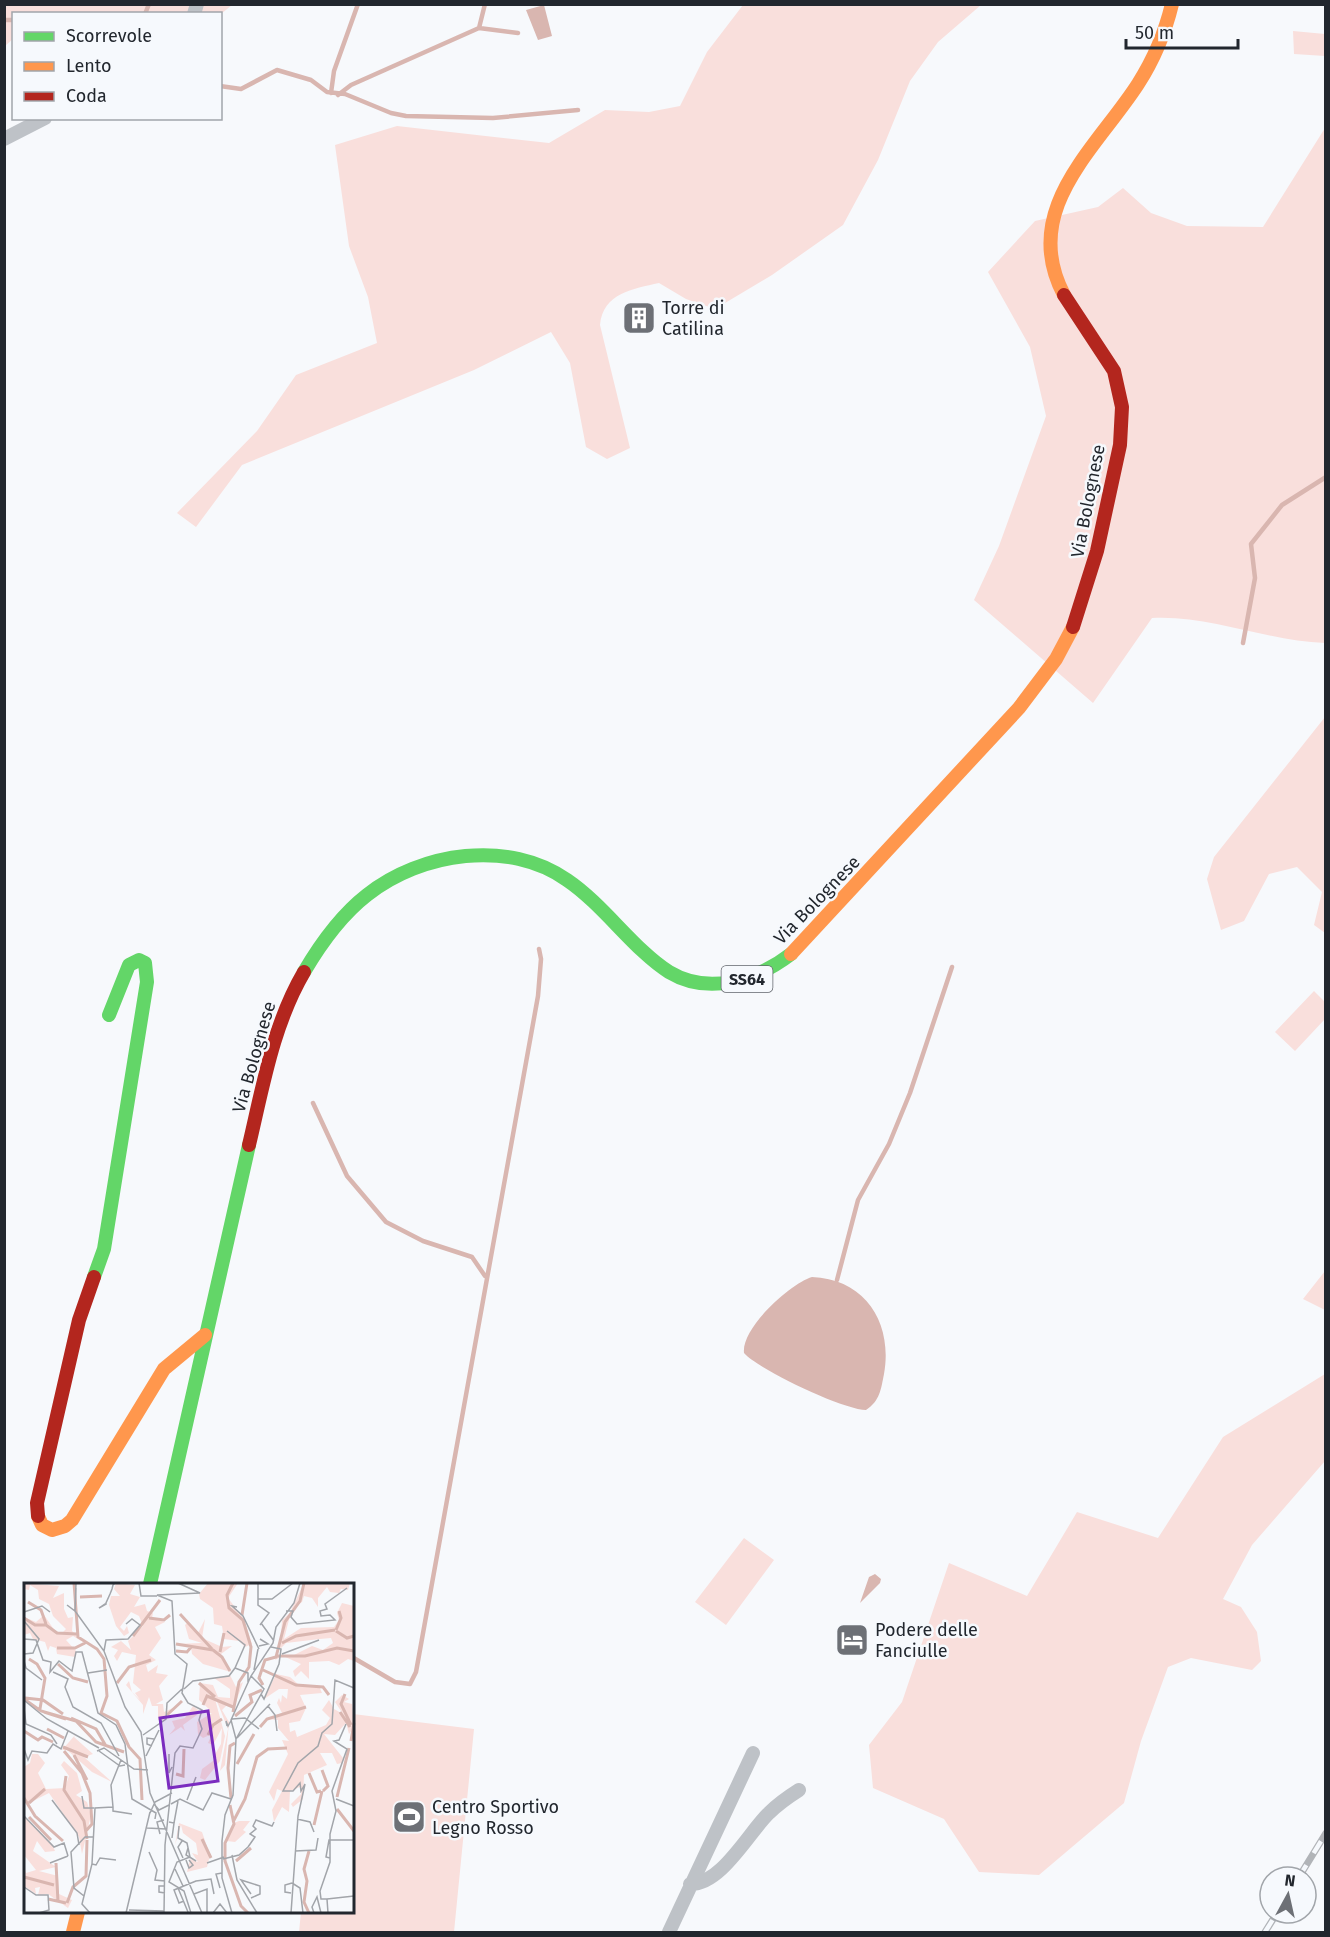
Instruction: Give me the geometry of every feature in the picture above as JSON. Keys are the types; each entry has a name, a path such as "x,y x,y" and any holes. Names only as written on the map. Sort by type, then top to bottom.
{"main road":[{"name":"Via Bolognese","path":"150,1583 277,1028 300,974 331,928 369,893 394,876 424,863 466,856 513,857 546,867 572,884 669,972 689,981 708,985 729,984 750,979 770,969 800,947 1041,681 1067,640 1087,592 1113,474 1122,410 1121,395 1108,359 1063,298 1055,278 1051,258 1052,221 1058,199 1150,65 1162,42 1172,4"},
{"path":"109,1015 129,965 139,960 145,963 147,982 104,1249 79,1320 37,1503 36,1516 39,1525 46,1530 56,1530 72,1520 164,1370 206,1335"},
{"path":"73,1932 78,1913"}],"street":[{"path":"4,139 41,120"},
{"path":"669,1932 753,1753"},
{"path":"690,1884 705,1881 720,1869 767,1814 799,1790"}],"shaded area":[{"path":"5,5 232,5 222,13 12,12 12,40 5,46"},
{"path":"544,5 552,36 538,40 526,10"},
{"path":"743,5 981,5 938,42 910,81 878,160 843,225 772,275 715,309 686,299 659,283 630,290 613,299 607,306 602,314 600,325 630,448 607,459 586,447 570,363 551,332 474,370 242,465 196,527 177,513 257,431 296,375 377,343 368,297 349,246 335,145 397,126 549,143 605,110 649,112 680,106 707,52"},
{"path":"1293,31 1325,34 1325,56 1294,54"},
{"path":"1325,128 1325,643 1282,638 1195,620 1152,618 1093,703 974,600 999,546 1046,416 1030,347 988,272 1035,221 1098,207 1123,188 1151,213 1187,226 1263,227"},
{"path":"1325,717 1325,933 1314,925 1322,892 1297,867 1269,874 1244,921 1221,930 1207,879 1214,857"},
{"path":"1314,991 1325,1002 1325,1019 1295,1051 1275,1032"},
{"path":"1325,1271 1325,1310 1303,1299"},
{"path":"812,1277 831,1280 861,1295 872,1308 879,1322 886,1356 884,1374 877,1399 866,1410 840,1403 802,1388 766,1369 744,1353 750,1331 769,1308 792,1288"},
{"path":"1325,1374 1325,1461 1252,1545 1223,1599 1241,1607 1257,1632 1261,1661 1252,1670 1191,1658 1168,1667 1141,1741 1124,1803 1039,1875 979,1872 944,1819 873,1788 869,1745 902,1702 949,1563 1027,1596 1077,1512 1158,1538 1223,1437"},
{"path":"744,1538 774,1560 726,1625 695,1602"},
{"path":"875,1574 881,1579 880,1583 860,1603 869,1577"},
{"name":"Centro Sportivo Legno Rosso","path":"354,1714 474,1729 454,1932 299,1932 301,1913 354,1913"}],"waterway":[{"path":"146,12 149,4"},
{"path":"331,93 334,71 358,4"},
{"path":"479,28 485,4"},
{"path":"4,20 12,20"},
{"path":"338,95 351,85 479,28 518,33"},
{"path":"222,86 241,89 277,70 311,80 327,92 345,94 391,113 406,116 493,118 578,110"},
{"path":"1243,643 1255,578 1251,544 1282,505 1326,477"},
{"path":"354,1658 395,1682 410,1684 416,1672 538,996 541,959 539,949"},
{"path":"837,1280 858,1200 889,1144 910,1093 952,967"},
{"path":"313,1103 347,1176 386,1222 423,1241 472,1257 485,1276"}],"railway":[{"path":"1306,1865 1326,1833"},
{"path":"1265,1932 1269,1925"}],"traffic: fast":[{"path":"304,972 332,930 348,912 389,880 439,861 466,856 492,855 519,859 544,867 567,880 594,902 656,963 684,979 700,983 732,982 763,971 791,954"},
{"path":"94,1277 104,1249 147,982 145,963 139,960 129,965 109,1015"},
{"path":"150,1583 249,1145"}],"traffic: slow":[{"path":"1064,295 1053,264 1051,235 1057,208 1068,182 1084,157 1144,75 1158,46 1172,4"},
{"path":"791,954 1019,708 1056,659 1073,627"},
{"path":"38,1516 42,1525 52,1530 65,1526 72,1520 164,1369 205,1335"},
{"path":"73,1932 78,1913"}],"traffic: jam":[{"path":"1064,295 1114,371 1122,407 1120,445 1097,551 1073,627"},
{"path":"249,1145 264,1078 277,1034 293,992 304,972"},
{"path":"38,1516 37,1503 79,1320 94,1277"}],"place":[{"name":"Torre di Catilina","path":"639,318"},
{"name":"Podere delle Fanciulle","path":"852,1640"},
{"name":"Centro Sportivo Legno Rosso","path":"409,1817"}]}
